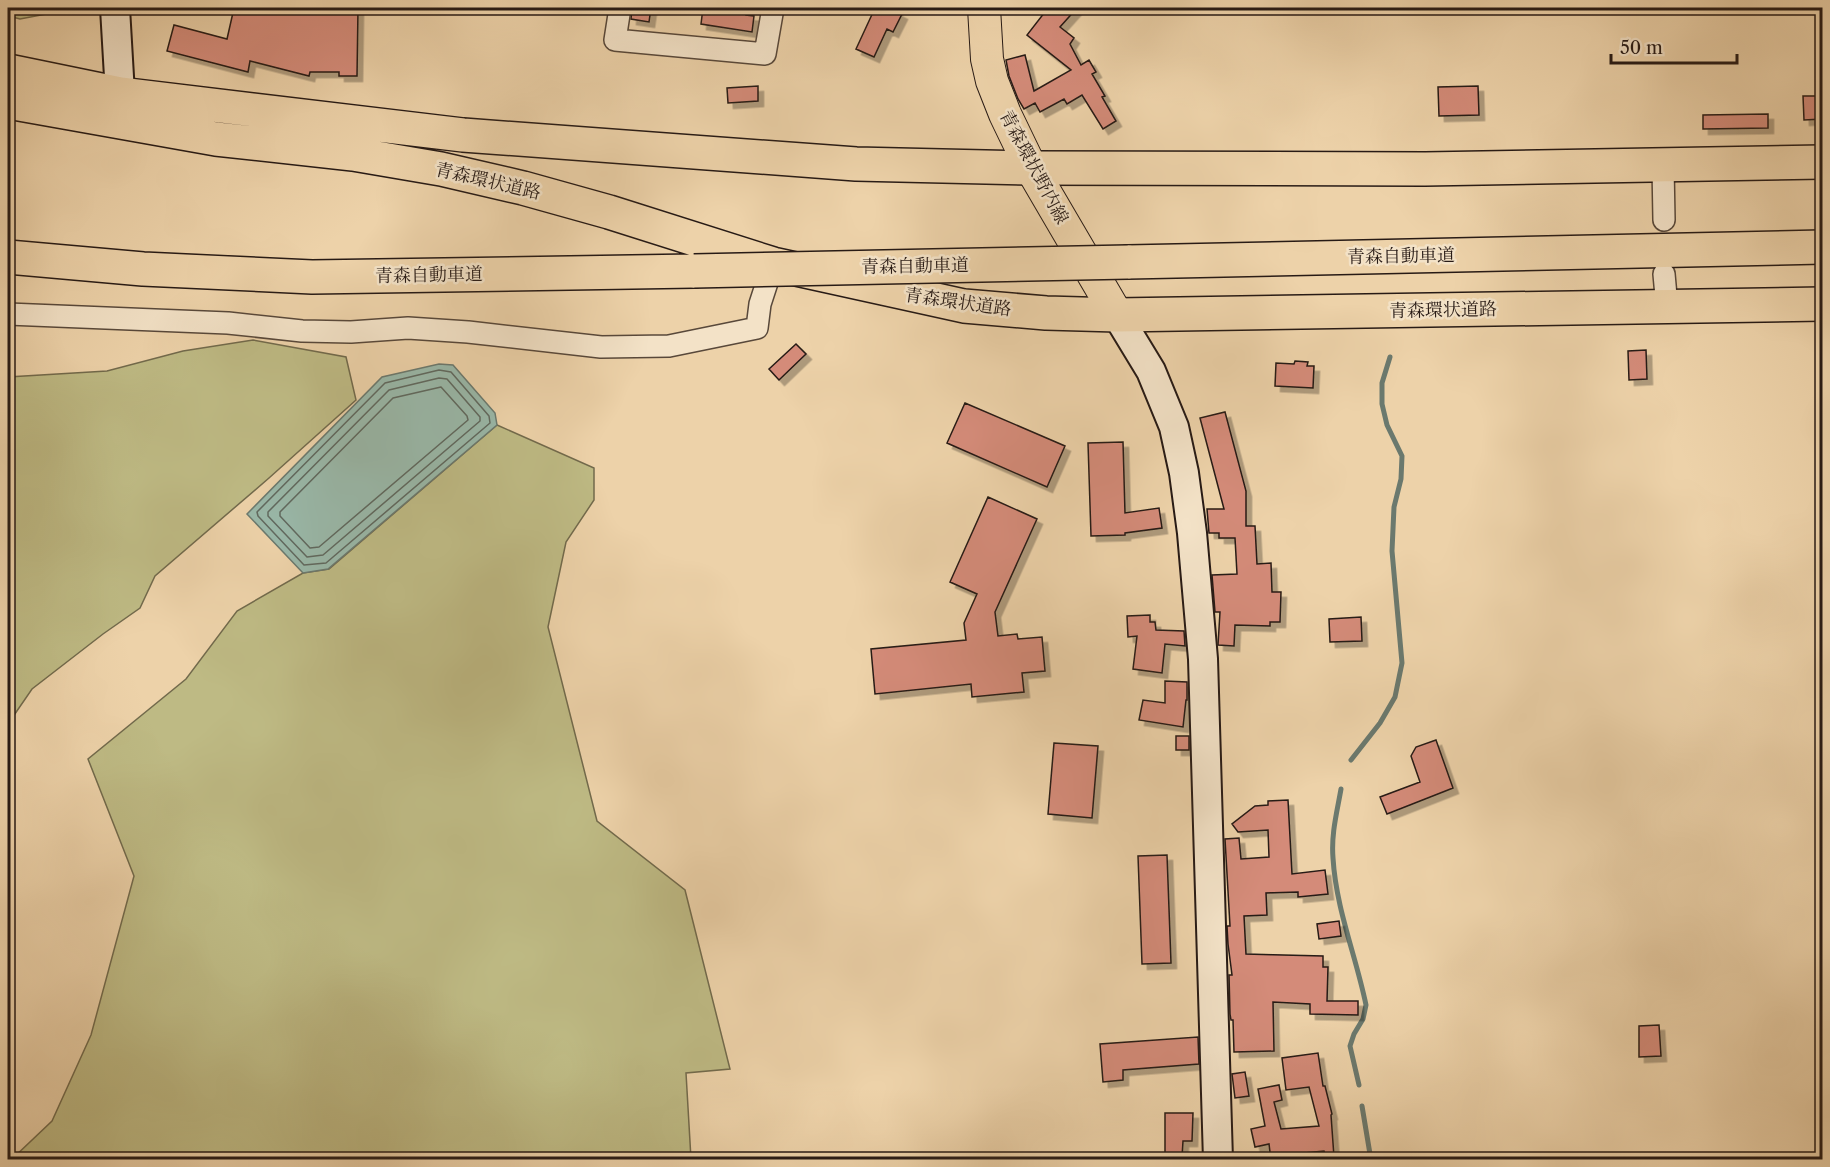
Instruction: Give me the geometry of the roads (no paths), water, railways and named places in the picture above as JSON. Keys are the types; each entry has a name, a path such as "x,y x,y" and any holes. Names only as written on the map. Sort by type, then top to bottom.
{"highway":[{"name":"青森環状道路","path":"8,71 216,139 353,154 441,169 523,188 609,212 774,264 964,306 1046,313 1118,315 1822,304"},
{"name":"青森環状道路","path":"8,102 339,121 486,137 856,164 1031,168 1425,169 1822,162"},
{"name":"青森自動車道","path":"8,257 143,269 312,277 1822,247"}],"main road":[{"name":"青森環状野内線","path":"986,8 987,59 992,81 1005,114 1031,168 1118,315"}],"street":[{"path":"115,8 119,108"},
{"path":"620,8 615,40 765,54 773,8"},
{"path":"1663,166 1664,220"},
{"path":"8,314 228,323 302,331 351,332 408,328 468,332 601,347 669,346 758,328 760,304 774,264"},
{"path":"1664,274 1667,307"},
{"path":"1118,315 1151,370 1174,427 1184,473 1192,533 1203,659 1218,1160"}],"water":[{"path":"439,364 453,365 495,413 497,425 328,569 303,573 247,514 382,377"}],"waterway":[{"path":"1351,760 1380,723 1395,697 1402,663 1392,551 1394,507 1401,479 1402,456 1387,425 1382,404 1382,383 1390,357"},
{"path":"1341,789 1334,832 1333,858 1342,914 1366,1005 1363,1019 1350,1046 1359,1085"},
{"path":"1362,1106 1371,1160"}]}
